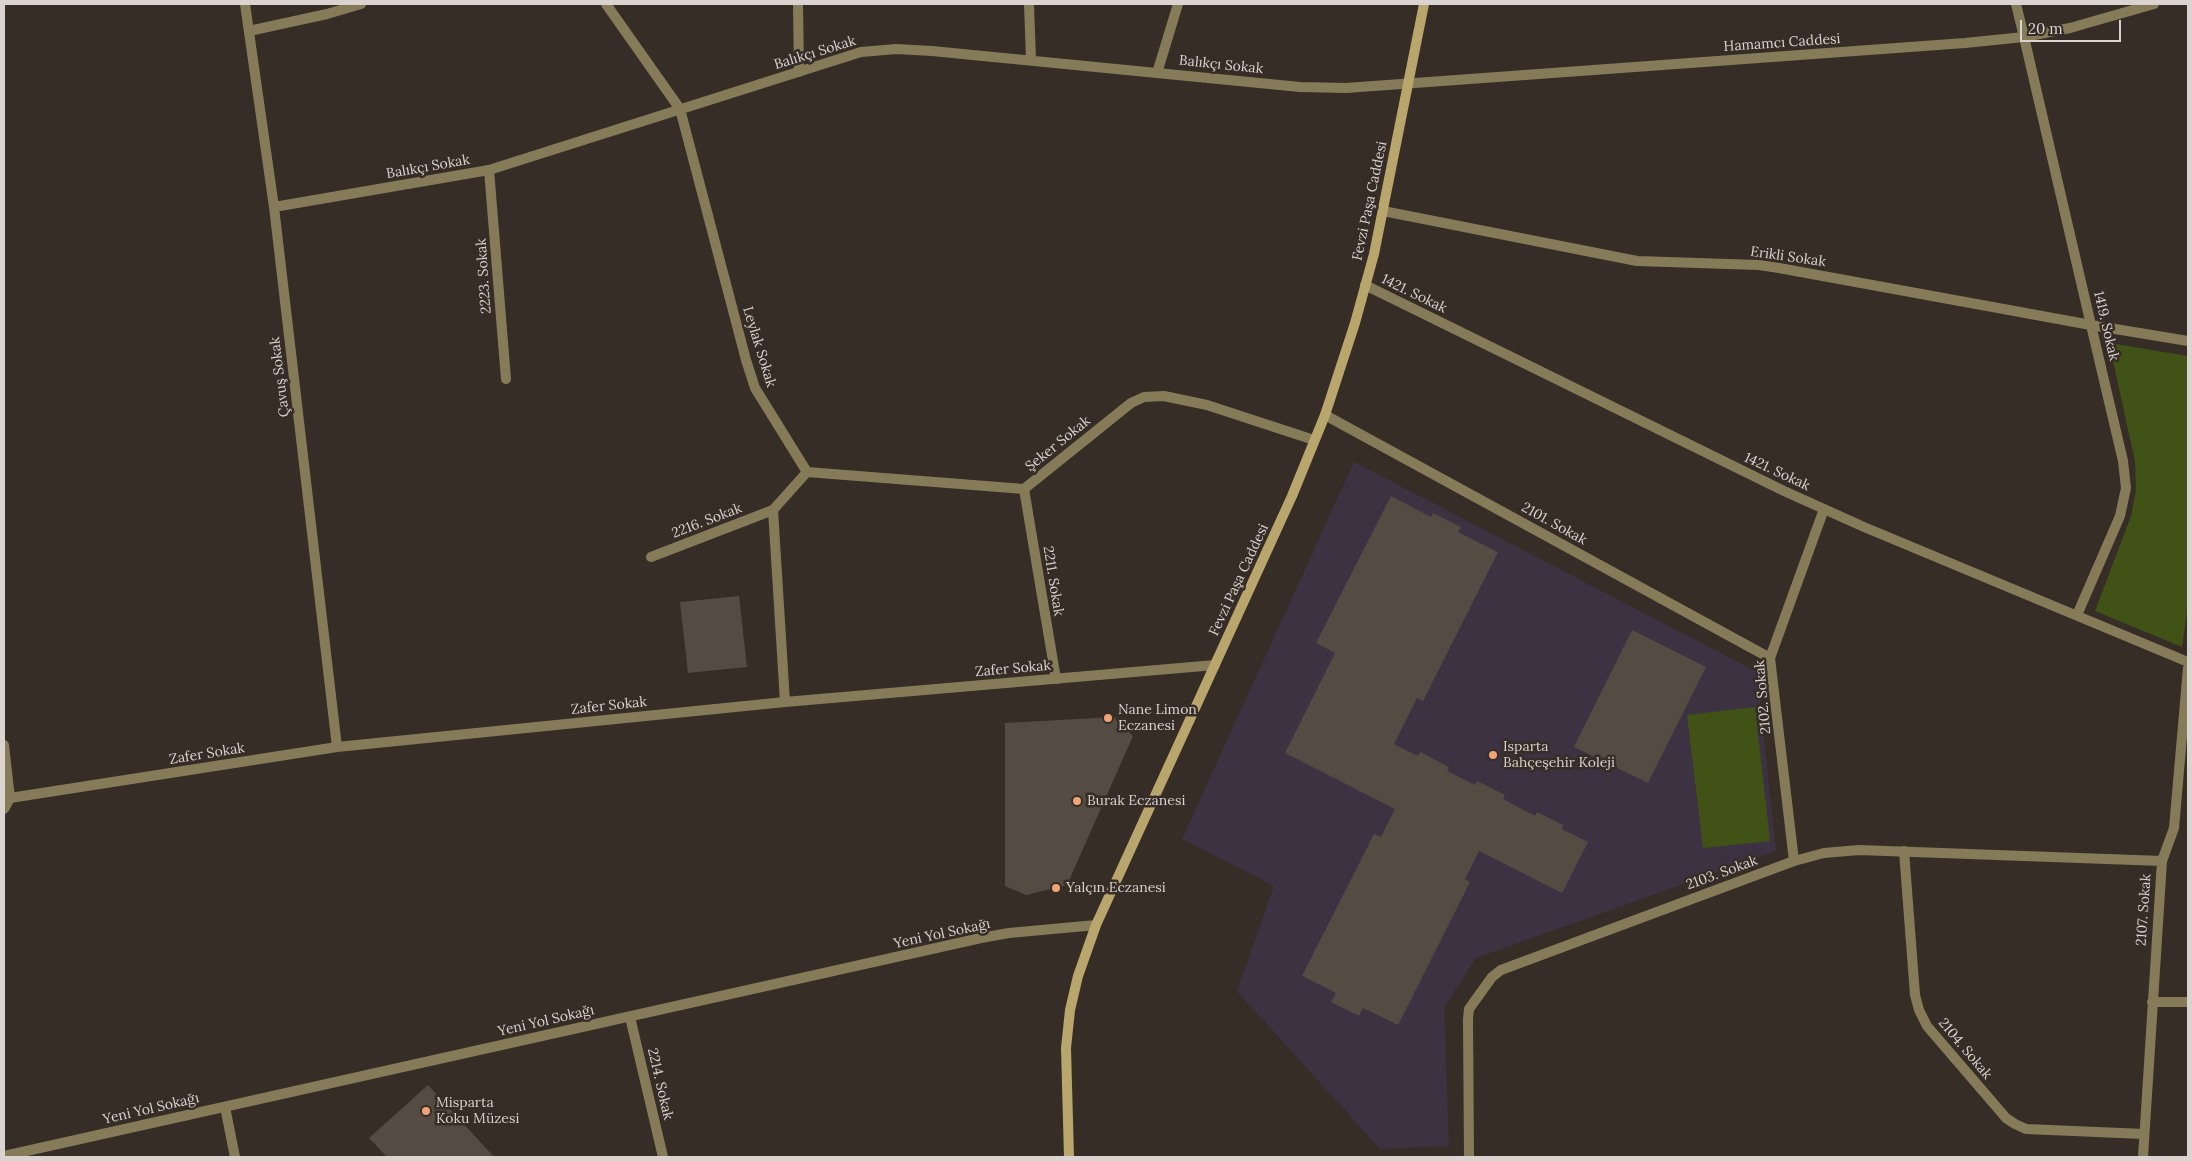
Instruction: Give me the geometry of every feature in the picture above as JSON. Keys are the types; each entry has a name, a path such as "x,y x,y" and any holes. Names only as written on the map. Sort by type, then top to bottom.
{"street":[{"name":"Çavuş Sokak","path":"245,4 274,207 337,747"},
{"path":"249,30 327,14 361,4"},
{"name":"Leylak Sokak","path":"606,4 680,109 755,388 806,472"},
{"path":"798,4 799,72"},
{"path":"1029,4 1031,60"},
{"path":"1158,73 1178,4"},
{"name":"Fevzi Paşa Caddesi","path":"1069,1157 1066,1048 1070,1010 1078,976 1096,925 1292,496 1325,415 1365,285 1383,211 1424,4"},
{"name":"1419. Sokak","path":"2016,4 2124,467 2126,488 2120,516 2077,615"},
{"name":"Hamamcı Caddesi","path":"1408,85 2024,37 2070,28 2154,4"},
{"name":"Balıkçı Sokak","path":"274,207 489,170 861,52 896,49 1031,60 1300,87 1346,88 1408,85"},
{"name":"2223. Sokak","path":"489,170 506,379"},
{"name":"Erikli Sokak","path":"1383,211 1638,262 1759,265 2188,341"},
{"name":"1421. Sokak","path":"1365,285 1693,447 1824,509 2188,662"},
{"name":"Şeker Sokak","path":"806,472 1024,489 1131,403 1144,397 1164,396 1207,405 1314,440"},
{"name":"2101. Sokak","path":"1325,415 1770,658"},
{"path":"785,702 773,510 806,472"},
{"name":"2211. Sokak","path":"1024,489 1056,679"},
{"name":"2102. Sokak","path":"1794,861 1770,658 1824,509"},
{"name":"2216. Sokak","path":"651,557 773,510"},
{"name":"Zafer Sokak","path":"10,798 337,747 785,702 1215,665"},
{"name":"2107. Sokak","path":"2143,1157 2162,861 2174,828 2188,668"},
{"path":"4,745 10,798 4,809"},
{"name":"2103. Sokak","path":"1469,1157 1469,1009 1492,977 1510,967 1794,861 1824,853 1859,850 1904,851 2162,861"},
{"name":"2104. Sokak","path":"1904,851 1915,995 1919,1010 1927,1026 2006,1118 2015,1124 2026,1128 2144,1134"},
{"name":"Yeni Yol Sokağı","path":"4,1156 981,938 1009,933 1096,925"},
{"path":"2152,1002 2188,1002"},
{"name":"2214. Sokak","path":"630,1017 663,1157"},
{"path":"225,1107 235,1157"}],"shaded area":[{"name":"Isparta Bahçeşehir Koleji","path":"1354,462 1757,672 1776,851 1476,958 1444,1007 1449,1146 1380,1149 1237,991 1274,886 1182,839"}],"green space":[{"path":"2109,343 2188,356 2188,605 2182,647 2095,611 2131,516 2136,490 2135,461"},
{"path":"1755,707 1770,841 1703,848 1687,715"}],"building":[{"path":"1391,496 1431,517 1433,513 1461,527 1458,532 1498,552 1423,701 1417,698 1394,744 1418,756 1420,752 1449,767 1447,771 1475,785 1477,781 1505,795 1503,799 1535,816 1537,812 1563,825 1562,829 1588,842 1562,893 1479,851 1465,879 1470,882 1398,1025 1363,1008 1359,1016 1331,1002 1336,993 1302,976 1374,834 1381,837 1395,809 1285,753 1335,653 1316,643"},
{"path":"739,596 747,667 688,673 680,602"},
{"path":"1632,630 1706,667 1648,783 1574,747"},
{"path":"1114,717 1133,736 1067,885 1026,895 1005,886 1005,723"},
{"name":"Misparta Koku Müzesi","path":"428,1085 494,1157 387,1157 369,1138"}],"place":[{"name":"Nane Limon Eczanesi","path":"1108,718"},
{"name":"Isparta Bahçeşehir Koleji","path":"1493,755"},
{"name":"Burak Eczanesi","path":"1077,801"},
{"name":"Yalçın Eczanesi","path":"1056,888"},
{"name":"Misparta Koku Müzesi","path":"426,1111"}]}
